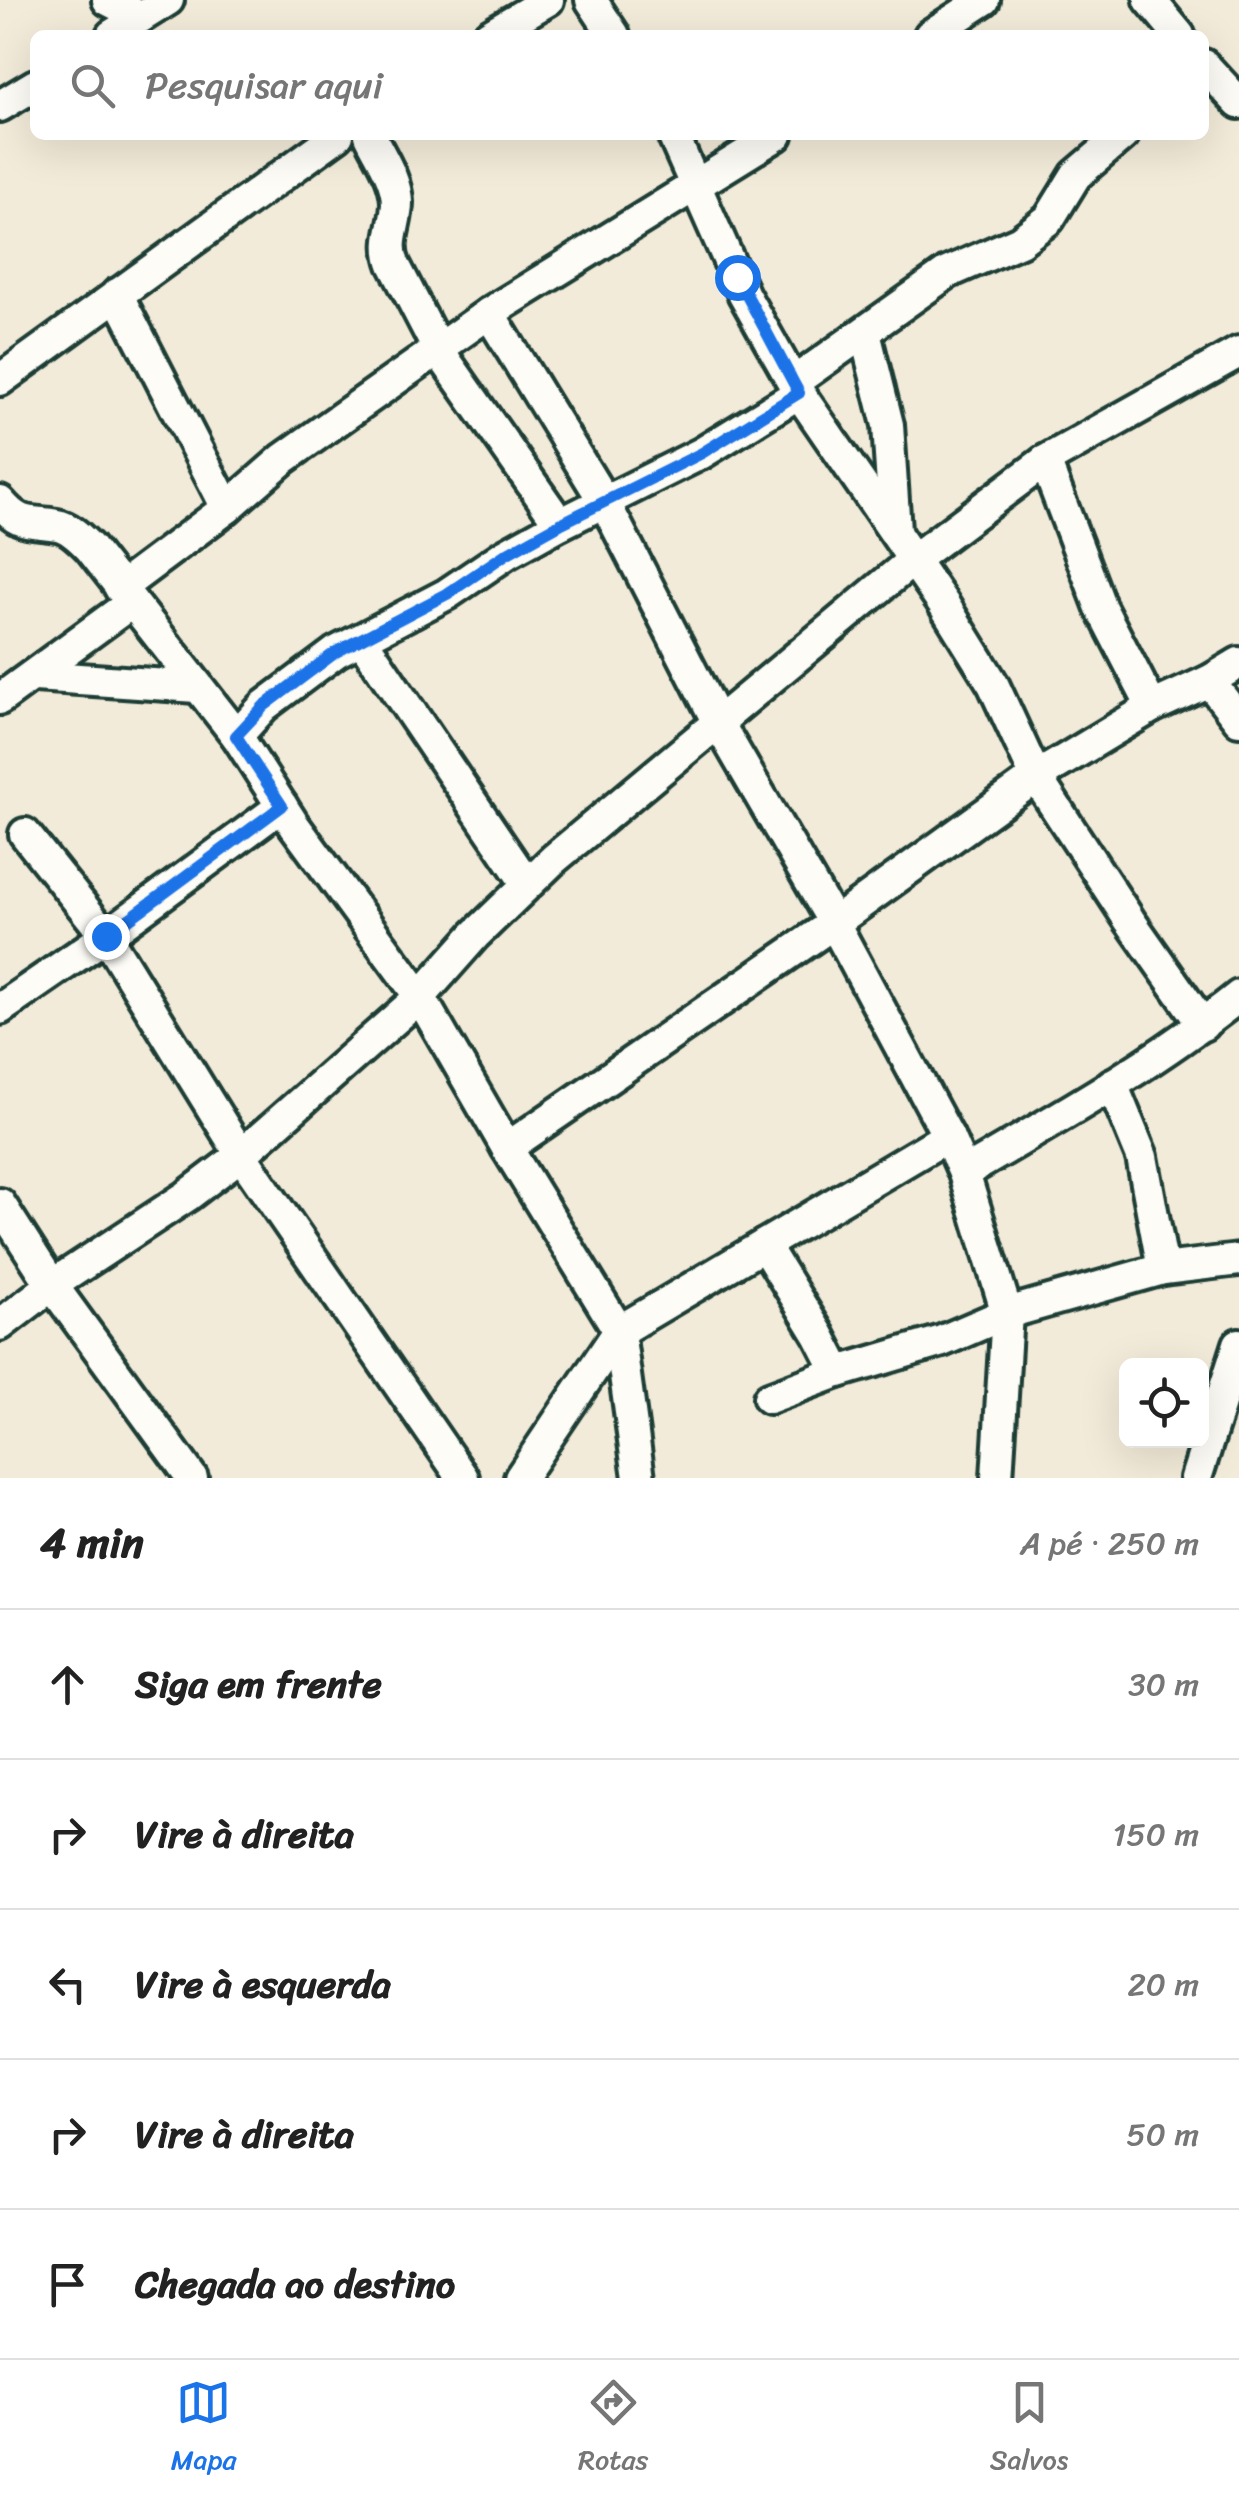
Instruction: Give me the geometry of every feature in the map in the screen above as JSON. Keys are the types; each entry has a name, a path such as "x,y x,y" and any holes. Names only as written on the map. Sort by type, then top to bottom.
{"street":[{"path":"108,0 140,17"},
{"path":"120,30 168,0"},
{"path":"497,30 548,0"},
{"path":"591,0 611,30"},
{"path":"938,30 984,0"},
{"path":"1150,0 1175,30"},
{"path":"1209,72 1239,103"},
{"path":"0,106 30,89"},
{"path":"0,380 331,140"},
{"path":"372,140 394,183 397,199 388,250 439,350 560,524"},
{"path":"675,140 744,295 796,388 993,684 1036,777 1203,1025"},
{"path":"0,699 35,676 284,460 489,313 769,140"},
{"path":"236,736 264,706 336,652 447,594 560,524 702,453 796,388 946,273 1020,241 1050,220 1076,175 1117,140"},
{"path":"117,294 227,508"},
{"path":"489,313 604,503 717,720 834,923 948,1136 964,1173 1006,1314 996,1478"},
{"path":"865,332 888,425 895,534"},
{"path":"0,1326 52,1285 188,1196 241,1155 420,997 527,884 717,720 913,560 1046,461 1239,352"},
{"path":"1046,461 1102,608 1152,708"},
{"path":"0,502 12,517 31,524 59,525 90,548 236,736 420,997 506,1148 620,1330 639,1478"},
{"path":"362,640 527,884"},
{"path":"506,1148 834,923 1036,777 1239,662"},
{"path":"35,676 197,686"},
{"path":"1209,681 1239,720"},
{"path":"0,1008 106,936 282,806"},
{"path":"24,834 106,936 241,1155 463,1478"},
{"path":"964,1173 1112,1084 1203,1025 1239,996"},
{"path":"1112,1084 1142,1157 1163,1268"},
{"path":"520,1478 620,1330 948,1136"},
{"path":"0,1204 52,1285 192,1478"},
{"path":"764,1245 838,1372"},
{"path":"768,1398 942,1341 1006,1314 1163,1268 1239,1260"},
{"path":"1196,1478 1239,1344"}],"route":[{"path":"106,936 282,806 236,736 264,706 336,652 447,594 560,524 702,453 799,393 737,277"}]}
